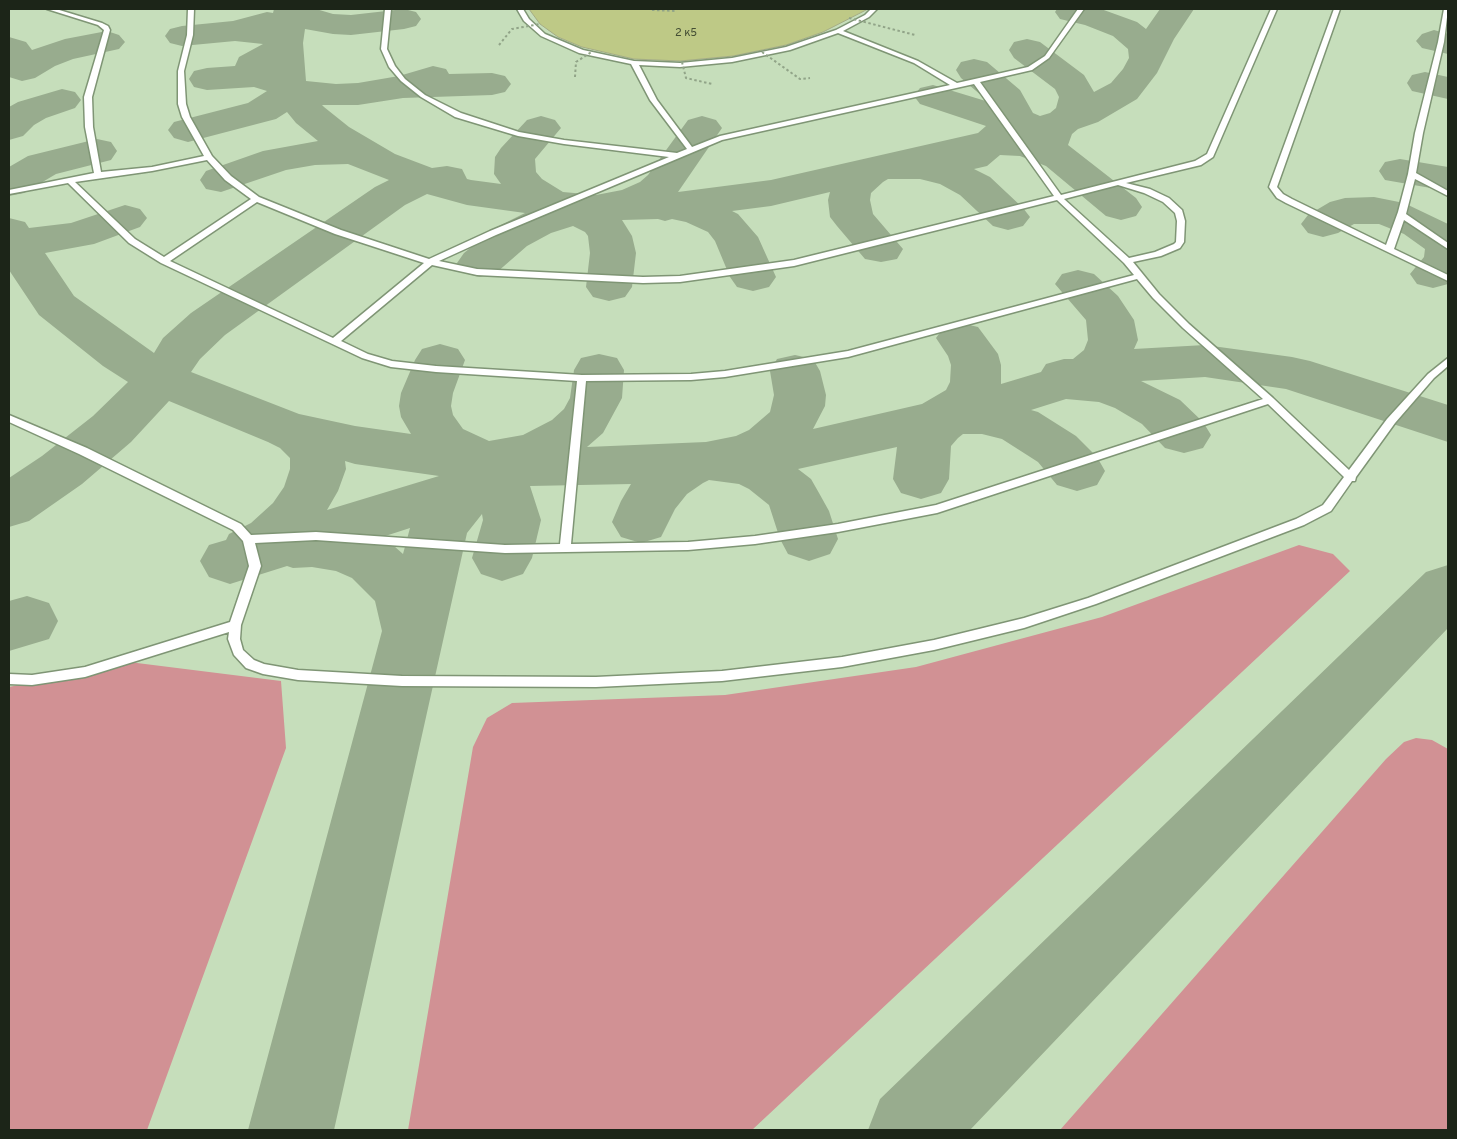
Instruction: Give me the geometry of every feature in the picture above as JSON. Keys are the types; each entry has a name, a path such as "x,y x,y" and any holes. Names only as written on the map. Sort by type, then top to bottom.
{"lane":[{"path":"50,9 106,26 107,30 88,96 89,127 98,175"},
{"path":"191,9 190,35 181,71 182,104 186,117 209,157 228,178 256,198 338,232 430,262 477,272 611,279 680,279 794,263 1198,163 1210,156 1274,9"},
{"path":"388,9 384,49 392,67 403,80 423,96 458,115 518,134 564,142 676,156"},
{"path":"520,9 526,20 543,35 581,52 634,63 680,65 741,59 788,50 838,31 867,16 874,9"},
{"path":"335,341 430,262 501,229 720,138 1025,71 1043,62 1081,9"},
{"path":"1336,9 1273,187 1280,196 1289,201 1448,278"},
{"path":"1389,250 1402,214 1412,174 1419,133 1447,9"},
{"path":"838,31 916,62 957,86"},
{"path":"634,63 654,100 691,150"},
{"path":"976,82 1059,198 1127,261 1156,296 1186,326 1270,400 1351,478"},
{"path":"9,192 98,175 152,169 209,157"},
{"path":"1412,174 1448,194"},
{"path":"69,180 132,242 164,261 365,356 391,364 436,369 582,378 691,377 726,374 848,354 1138,276"},
{"path":"1118,183 1137,187 1159,196 1173,205 1179,212 1181,221 1180,242 1177,246 1158,254 1127,261"},
{"path":"164,261 256,198"},
{"path":"1402,214 1448,247"},
{"path":"9,418 83,451 237,527 248,538 255,566 235,625 234,639 238,652 250,664 263,669 308,675 402,681 596,682 722,676 842,662 934,645 1015,626 1092,601 1300,522 1327,508 1391,422 1431,376 1448,361"},
{"path":"565,548 582,378"},
{"path":"248,538 316,536 435,546 504,549 688,546 754,540 901,517 974,497 1270,400"},
{"path":"9,679 32,680 85,672 235,625"}],"path":[{"path":"652,10 677,12"},
{"path":"849,18 915,35"},
{"path":"499,45 512,29 540,24"},
{"path":"575,77 576,62 593,51"},
{"path":"762,52 800,79 810,78"},
{"path":"682,62 686,78 712,84"}],"shaded area":[{"path":"1299,545 1333,554 1350,571 752,1130 408,1130 473,747 487,718 512,703 725,695 916,667 1102,617"},
{"path":"129,662 281,681 286,748 147,1130 9,1130 9,687"},
{"path":"1416,738 1432,740 1448,749 1448,1130 1060,1130 1386,759 1404,742"}],"building":[{"path":"529,9 868,9 823,32 786,45 733,56 680,61 634,59 582,47 558,37 540,24"}],"taxiway":[{"path":"285,43 291,9"},
{"path":"292,9 311,20 333,24 351,25 404,19"},
{"path":"1147,58 1177,9"},
{"path":"1072,12 1097,18 1125,29 1143,44 1147,52 1147,58"},
{"path":"235,31 267,22"},
{"path":"182,36 235,31"},
{"path":"235,31 272,35 285,43"},
{"path":"1434,41 1448,44"},
{"path":"9,48 22,61 22,70 42,58 65,50 107,42"},
{"path":"252,65 277,51 285,43"},
{"path":"285,43 287,88"},
{"path":"1027,50 1071,83 1078,97 1078,102 1072,114 1064,121"},
{"path":"1064,121 1084,114 1124,91 1139,73 1147,58"},
{"path":"974,70 1007,98 1014,113 1013,120"},
{"path":"207,79 255,76 278,82 287,88"},
{"path":"402,87 433,77"},
{"path":"1425,83 1448,88"},
{"path":"402,87 492,84"},
{"path":"393,87 402,87"},
{"path":"287,88 297,91 336,95 358,94 402,87"},
{"path":"188,130 262,111 280,100 286,93 287,88"},
{"path":"287,88 310,115 335,135 381,163 431,181"},
{"path":"933,96 997,117 1013,120"},
{"path":"9,128 20,117 32,110 62,100"},
{"path":"992,142 1008,128 1013,120"},
{"path":"1013,120 1024,122"},
{"path":"992,142 1064,121"},
{"path":"1050,142 1054,130 1064,121"},
{"path":"541,128 515,157 515,174 527,188 554,204"},
{"path":"596,208 634,200 655,191 663,184 702,128"},
{"path":"973,157 991,142"},
{"path":"991,142 1023,144 1060,157 1121,207"},
{"path":"883,167 992,142"},
{"path":"9,184 42,165 97,151"},
{"path":"221,180 277,160 315,153 348,152 369,157 374,161"},
{"path":"670,206 771,193 881,167"},
{"path":"881,167 868,173 851,190 849,200 852,217 881,249"},
{"path":"883,167 920,167 954,175 975,186 1008,217"},
{"path":"1400,171 1448,179"},
{"path":"431,181 447,178"},
{"path":"160,379 181,349 208,324 390,196 415,184 431,181"},
{"path":"431,181 467,192 554,204"},
{"path":"554,204 596,208"},
{"path":"554,204 578,212"},
{"path":"596,208 670,206"},
{"path":"665,208 670,206"},
{"path":"670,206 699,212 723,223 736,237 753,277"},
{"path":"578,212 596,208"},
{"path":"1323,224 1345,211 1374,210 1389,212 1419,225 1437,236 1447,248 1447,260 1433,274"},
{"path":"480,263 511,237 556,216 578,212"},
{"path":"578,212 602,223 610,236 613,253 609,287"},
{"path":"18,243 78,235 125,218"},
{"path":"9,231 18,243"},
{"path":"9,244 18,243"},
{"path":"18,243 31,269 45,286 56,305 121,355 160,379"},
{"path":"1078,284 1101,306 1110,320 1113,340 1105,358 1085,376"},
{"path":"927,421 935,420 949,413 964,402 976,383 976,365 973,354 961,338"},
{"path":"440,360 427,393 425,406 427,417 444,442 468,455 489,460"},
{"path":"1085,376 1129,365 1205,361 1292,373 1448,424"},
{"path":"489,460 512,457 541,449 571,433 584,420 596,398 599,370"},
{"path":"736,455 750,452 768,443 787,427 793,419 799,406 800,395 795,371"},
{"path":"1064,376 1085,376"},
{"path":"951,417 1085,376"},
{"path":"9,506 62,470 112,429 160,379"},
{"path":"160,379 287,429"},
{"path":"1072,384 1104,386 1133,396 1161,412 1184,435"},
{"path":"951,417 982,416 1019,425 1057,449 1077,471"},
{"path":"706,461 812,448 951,417"},
{"path":"921,479 921,465 925,442 939,425 951,417"},
{"path":"250,550 272,538 293,518 310,491 318,469 317,458 313,448 299,435 287,429"},
{"path":"287,429 355,445 470,462"},
{"path":"470,462 489,460"},
{"path":"489,460 537,466 582,467 706,461"},
{"path":"641,522 649,501 667,480 683,469 706,461"},
{"path":"706,461 727,462 754,468 769,475 791,493 800,511 809,539"},
{"path":"459,464 470,462"},
{"path":"470,462 493,477"},
{"path":"493,477 530,467"},
{"path":"414,631 439,527 458,503 493,477"},
{"path":"493,477 502,486 506,495 512,520 502,558"},
{"path":"230,561 434,500 479,483"},
{"path":"293,546 312,545 332,548 349,552 373,562 398,586 405,599 414,631"},
{"path":"911,1130 1448,589"},
{"path":"9,626 27,621"},
{"path":"291,1130 414,631"}]}
